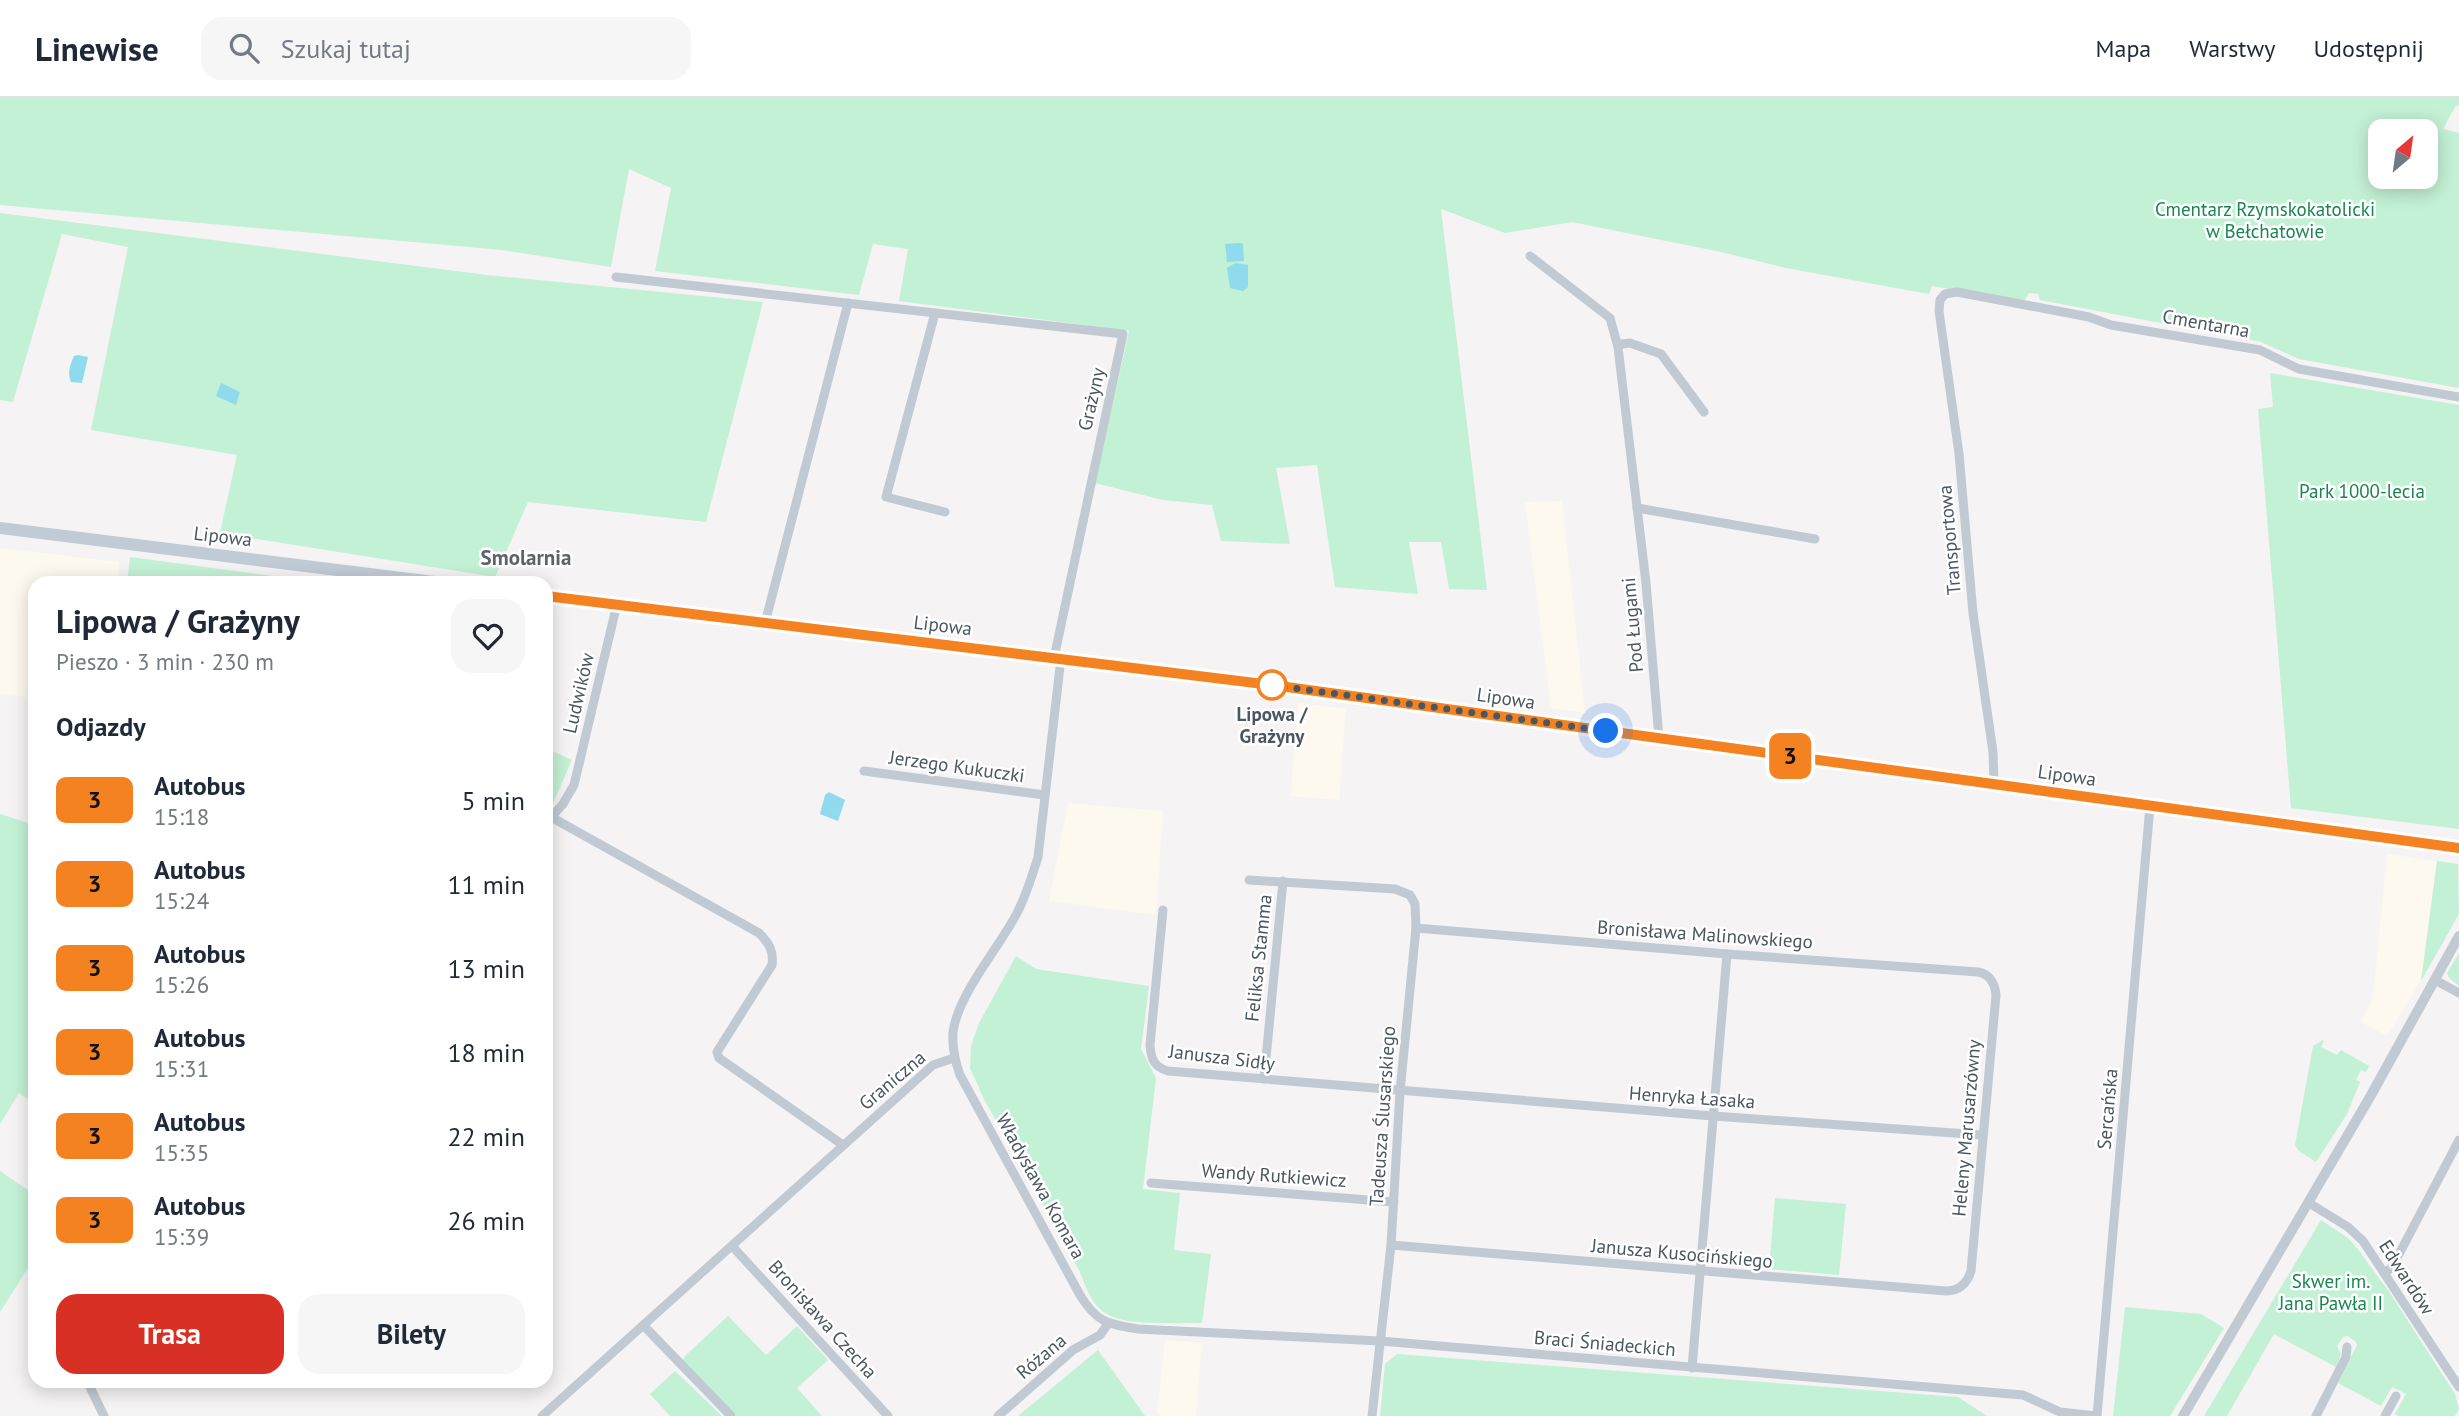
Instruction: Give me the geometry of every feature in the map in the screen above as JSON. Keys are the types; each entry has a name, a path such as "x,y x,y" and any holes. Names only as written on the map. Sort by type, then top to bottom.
{"main road":[{"name":"Lipowa","path":"0,528 386,576"},
{"name":"Lipowa","path":"553,597 1058,658 2459,848"}],"street":[{"name":"Pod Ługami","path":"1530,256 1610,318 1618,347 1646,583 1659,738"},
{"name":"Grażyny","path":"615,277 1124,334 1058,658"},
{"name":"Cmentarna","path":"1945,294 1957,292 2089,317 2111,325 2260,350 2299,369 2459,397"},
{"name":"Transportowa","path":"1945,294 1940,300 1939,311 1959,454 1973,612 1993,752 1994,785"},
{"path":"765,622 848,303"},
{"path":"935,313 886,497 945,512"},
{"path":"1618,347 1630,343 1661,354 1704,412"},
{"path":"1637,508 1815,539"},
{"name":"Ludwików","path":"553,814 574,785 617,604"},
{"name":"Graniczna","path":"542,1416 933,1065 954,1058 953,1034 957,1014 1017,913 1038,857 1058,658"},
{"name":"Jerzego Kukuczki","path":"864,771 1045,795"},
{"name":"Sercańska","path":"2096,1416 2150,806"},
{"path":"553,822 759,933 767,941 774,955 772,965 718,1052 719,1058 843,1145"},
{"name":"Feliksa Stamma","path":"1249,880 1395,889 1410,895"},
{"name":"Feliksa Stamma","path":"1264,1079 1283,881"},
{"name":"Tadeusza Ślusarskiego","path":"1372,1416 1391,1245 1400,1092 1416,928 1415,904 1410,895"},
{"name":"Janusza Sidły","path":"1163,910 1150,1045 1152,1059 1161,1069 1400,1092"},
{"name":"Bronisława Malinowskiego","path":"1416,928 1979,972 1990,979"},
{"path":"2183,1416 2309,1203 2459,936"},
{"path":"1692,1368 1727,954"},
{"name":"Heleny Marusarzówny","path":"1967,1282 1971,1271 1996,995 1990,979"},
{"path":"2435,980 2459,993"},
{"name":"Władysława Komara","path":"954,1058 960,1075 1087,1306 1096,1317 1108,1324"},
{"name":"Henryka Łasaka","path":"1400,1092 1982,1135"},
{"path":"2384,1273 2398,1256 2459,1140"},
{"name":"Wandy Rutkiewicz","path":"1151,1183 1394,1202"},
{"name":"Edwardów","path":"2309,1203 2348,1227 2363,1241 2459,1387"},
{"name":"Janusza Kusocińskiego","path":"1391,1245 1702,1273 1946,1291 1957,1289 1967,1282"},
{"name":"Bronisława Czecha","path":"732,1246 888,1416"},
{"name":"Braci Śniadeckich","path":"1108,1324 1138,1329 1380,1341 2023,1395 2060,1412 2096,1416"},
{"name":"Różana","path":"998,1416 1073,1350 1100,1335 1108,1324"},
{"path":"644,1326 732,1416"},
{"path":"2316,1416 2346,1357 2347,1347"},
{"path":"90,1388 104,1416"},
{"path":"2385,1416 2396,1396"}],"shaded area":[{"path":"1562,501 1585,713 1551,708 1525,502"},
{"path":"0,548 119,562 118,576 28,576 28,697 0,694"},
{"path":"1298,703 1346,709 1339,800 1291,796"},
{"path":"1068,803 1163,811 1156,915 1049,901"},
{"path":"2387,854 2437,861 2421,981 2387,1036 2361,1022 2373,997"},
{"path":"1165,1340 1202,1343 1196,1416 1161,1416 1157,1412"}],"green space":[{"name":"Cmentarz Rzymskokatolicki w Bełchatowie","path":"0,98 2459,98 2459,105 2455,107 2443,129 2459,133 2459,388 2299,359 2261,342 2040,300 2038,294 2029,293 2024,301 1932,286 1929,294 1786,268 1572,222 1505,233 1441,209 1487,590 1449,589 1441,542 1409,542 1418,594 1335,587 1317,465 1276,468 1290,544 1221,541 1212,505 1163,500 1095,483 1129,331 899,301 908,249 873,244 859,295 655,271 671,188 629,169 611,267 502,250 0,205"},
{"path":"0,213 487,275 763,302 706,522 528,502 495,576 220,533 237,455 91,430 128,247 62,234 13,402 0,400"},
{"name":"Park 1000-lecia","path":"2270,373 2459,405 2459,829 2291,808 2258,409 2273,407"},
{"path":"130,557 272,576 128,576"},
{"path":"553,751 572,760 553,802"},
{"path":"0,814 28,823 28,1099 19,1093 0,1124"},
{"path":"2437,861 2458,864 2459,914 2421,981"},
{"path":"2459,953 2459,986 2447,973"},
{"path":"1016,956 1036,969 1149,986 1141,1049 1156,1078 1143,1189 1180,1193 1174,1250 1211,1254 1202,1323 1135,1322 1110,1316 1097,1306 984,1099 970,1068 971,1046 979,1023"},
{"path":"2323,1040 2321,1047 2337,1055 2341,1050 2369,1066 2366,1072 2361,1070 2356,1080 2360,1082 2347,1114 2316,1162 2299,1151 2295,1145 2313,1046"},
{"path":"0,1171 28,1190 28,1268 0,1312"},
{"path":"1775,1198 1846,1204 1839,1275 1769,1269"},
{"name":"Skwer im. Jana Pawła II","path":"2321,1220 2348,1238 2390,1293 2455,1394 2459,1409 2455,1416 2399,1416 2395,1414 2406,1394 2392,1387 2381,1406 2338,1383 2357,1345 2348,1336 2343,1337 2337,1346 2341,1354 2336,1367 2274,1334 2227,1416 2204,1416"},
{"path":"2125,1307 2201,1314 2224,1328 2170,1416 2113,1416"},
{"path":"728,1316 766,1355 797,1326 828,1360 797,1388 822,1416 736,1416 683,1361 685,1356"},
{"path":"1098,1350 1145,1416 1018,1416"},
{"path":"1397,1354 1958,1397 1987,1416 1380,1416 1385,1364"},
{"path":"675,1371 722,1416 670,1416 650,1394"}],"water":[{"path":"1225,244 1243,244 1244,261 1227,262"},
{"path":"1235,263 1248,265 1248,287 1243,291 1230,288 1227,268"},
{"path":"74,356 88,357 82,383 71,382 69,375"},
{"path":"221,383 240,392 236,405 216,396"},
{"path":"829,792 845,800 838,821 820,814 825,795"}],"bus line":[{"name":"3","path":"553,597 1272,685 2459,848"}],"place":[{"name":"Lipowa / Grażyny","path":"1272,685"}],"district":[{"name":"Smolarnia","path":"526,557"}],"route":[{"path":"1272,685 1606,731"}]}
